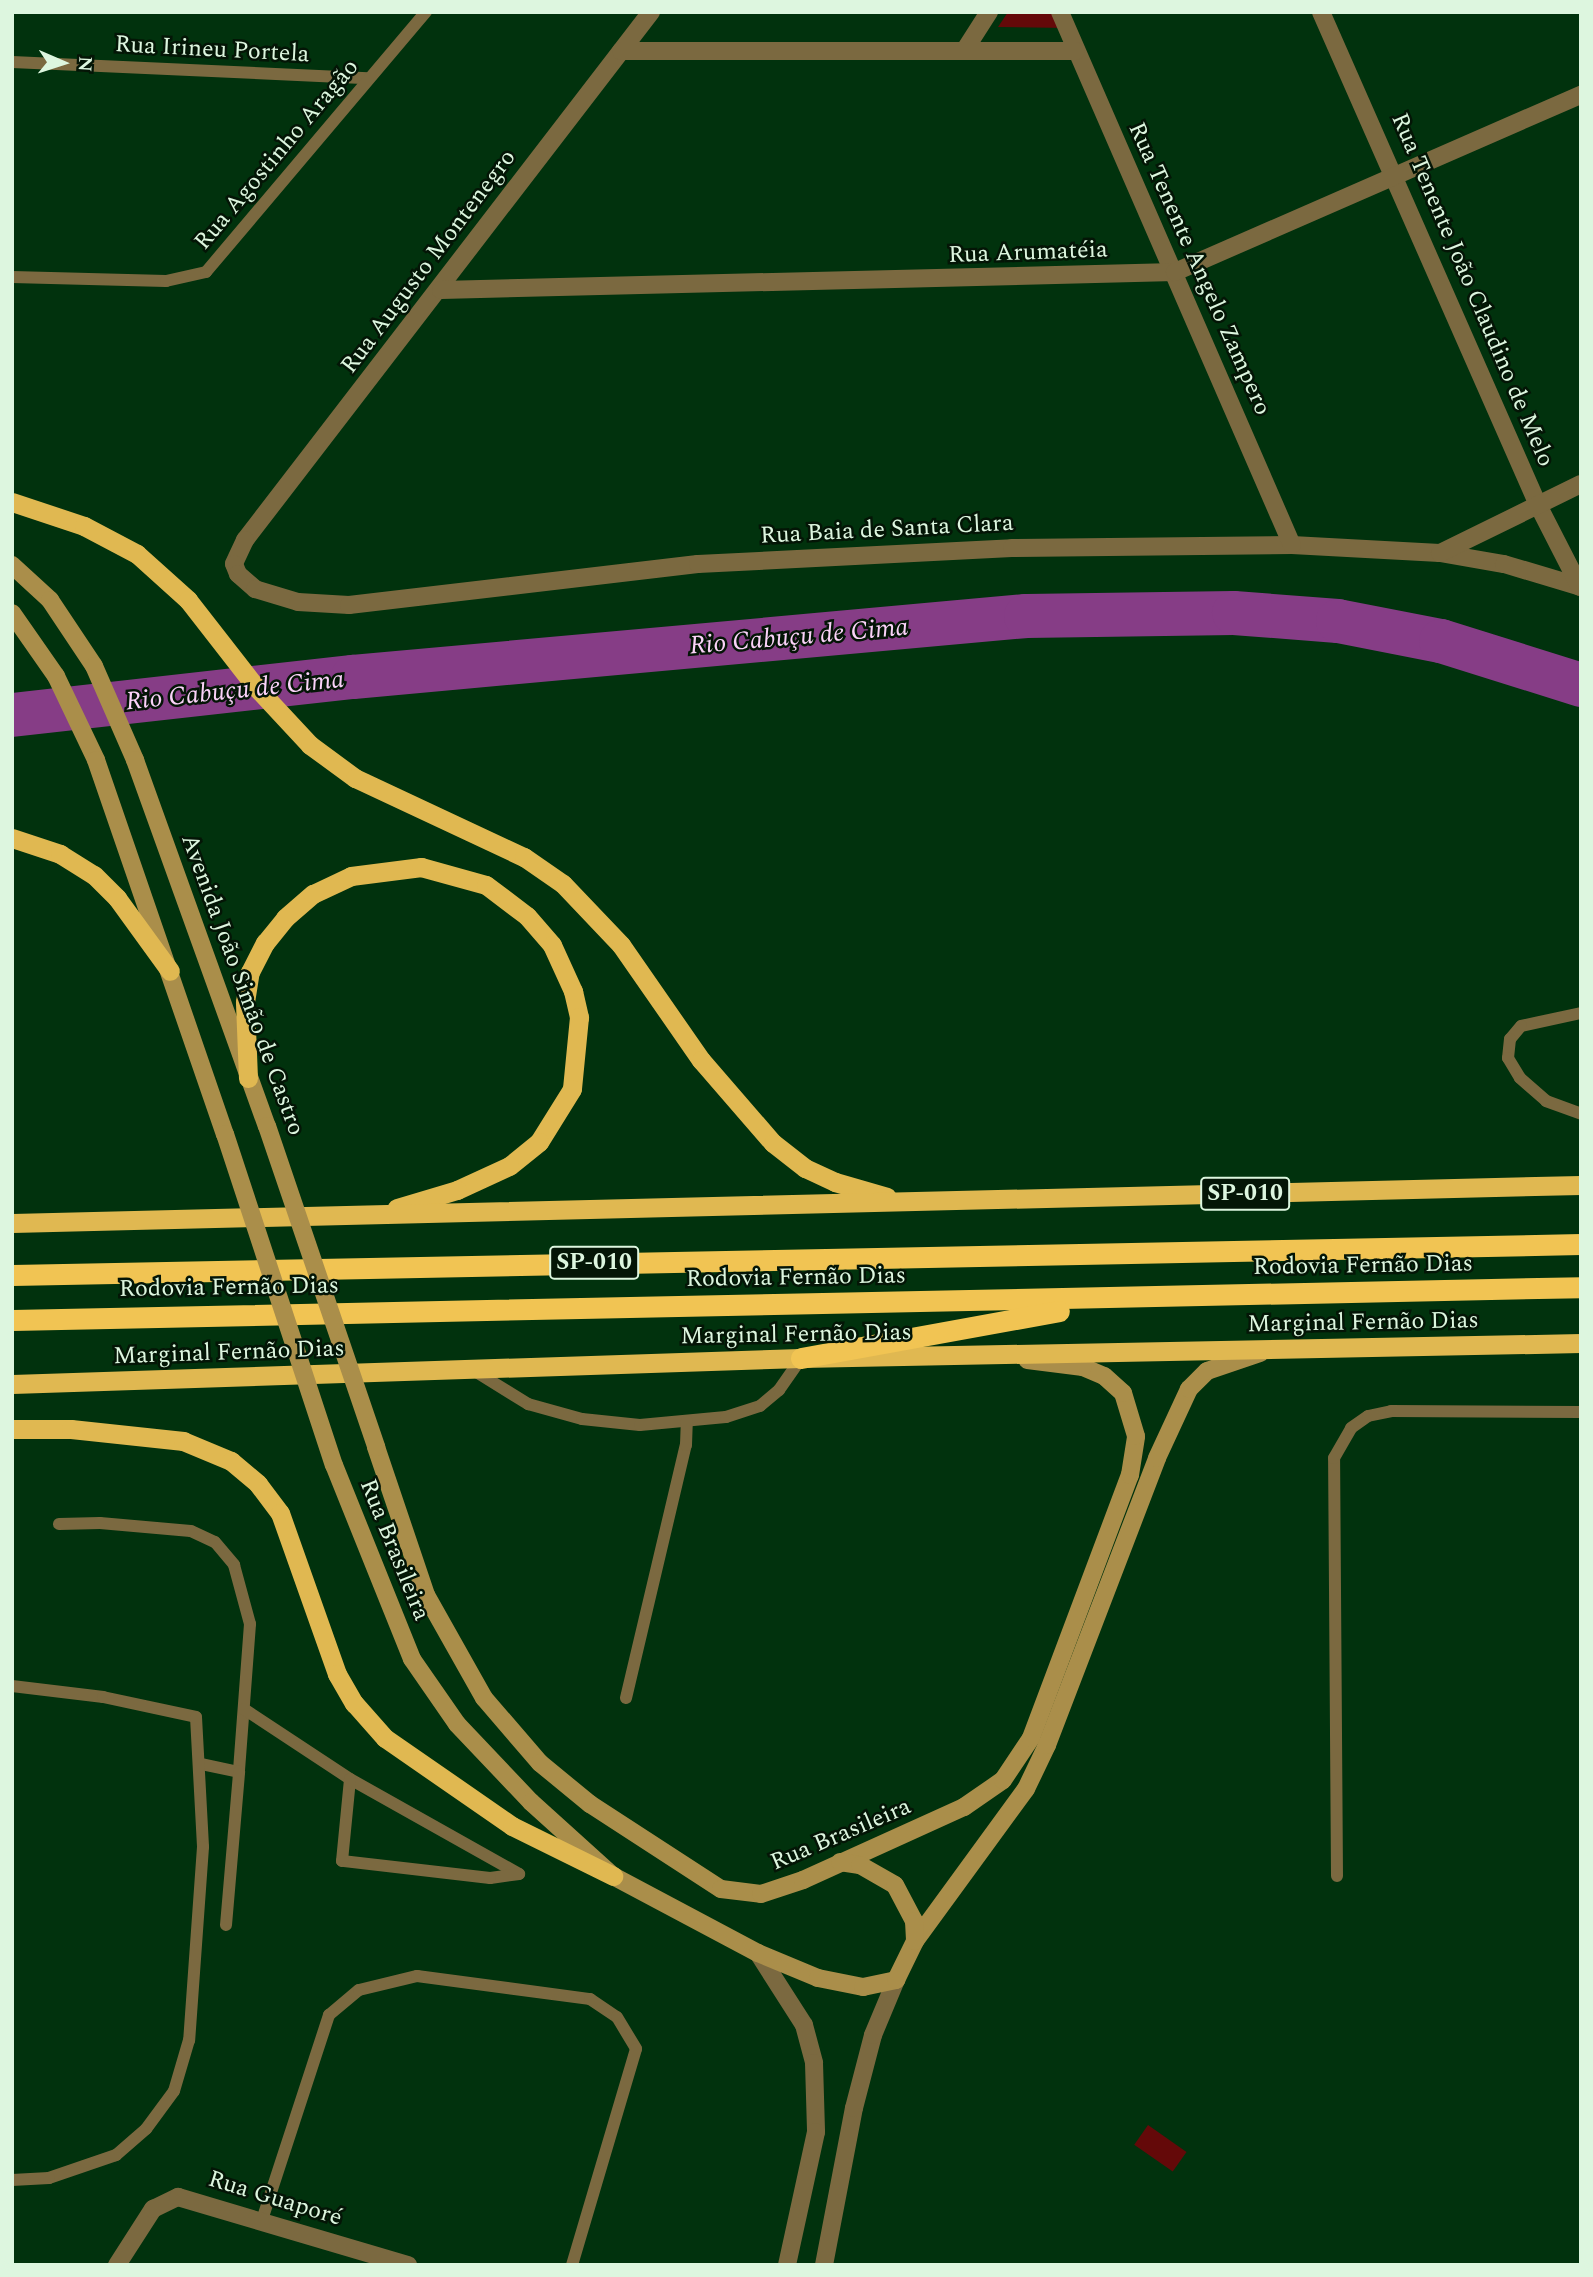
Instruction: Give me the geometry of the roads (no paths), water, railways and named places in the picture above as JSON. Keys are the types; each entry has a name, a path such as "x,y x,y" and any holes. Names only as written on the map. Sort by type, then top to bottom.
{"highway":[{"path":"12,502 115,540 170,582 310,745 355,778 524,857 564,884 621,945 701,1060 773,1143 805,1168 835,1182 908,1203"},
{"path":"12,838 61,854 94,875 117,898 170,971"},
{"path":"248,1078 246,1002 250,972 278,926 313,894 351,876 421,867 486,885 527,916 552,945 573,990 579,1017 572,1089 539,1142 509,1166 457,1190 374,1214"},
{"name":"SP-010","path":"12,1223 1581,1185"},
{"path":"12,1213 60,1223"},
{"name":"Rodovia Fernão Dias","path":"12,1275 1581,1244"},
{"name":"Rodovia Fernão Dias","path":"12,1320 1127,1299 1581,1287"},
{"path":"800,1358 1127,1299"},
{"name":"Marginal Fernão Dias","path":"12,1384 800,1358 1581,1343"},
{"path":"12,1429 71,1429 183,1441 231,1461 258,1484 281,1513 337,1674 354,1703 385,1738 512,1826 612,1876"}],"main road":[{"name":"Avenida João Simão de Castro","path":"12,565 50,600 94,667 135,760 267,1126 376,1447"},
{"path":"12,613 56,676 96,760 170,971"},
{"name":"Rua Brasileira","path":"170,971 334,1465 412,1659 457,1724 531,1802 612,1876 758,1953"},
{"path":"758,1953 845,1986 863,1987 896,1980 915,1941 1008,1815 1041,1760 1157,1458 1189,1389 1207,1371 1276,1348"},
{"name":"Rua Brasileira","path":"376,1447 408,1553 440,1626 484,1699 540,1763 622,1826 721,1889 761,1894 840,1863 964,1807 1011,1769 1031,1738 1130,1475 1136,1451 1134,1420 1114,1383 1083,1367 1002,1356"},
{"path":"840,1863 879,1872 895,1885 911,1911 915,1941"}],"street":[{"name":"Rua Augusto Montenegro","path":"245,540 441,290 651,12"},
{"path":"966,48 989,12"},
{"name":"Rua Tenente Angelo Zampero","path":"1060,12 1292,545"},
{"name":"Rua Tenente João Claudino de Melo","path":"1321,12 1397,177 1538,505 1580,587"},
{"path":"621,51 966,48 1076,51"},
{"name":"Rua Arumatéia","path":"441,290 1175,272 1581,95"},
{"path":"1440,553 1581,484"},
{"name":"Rua Baia de Santa Clara","path":"245,540 234,564 238,574 255,589 298,603 349,605 698,564 1012,548 1292,545 1440,553 1504,564 1580,587"},
{"name":"Rua Brasileira","path":"758,1953 804,2025 814,2063 816,2132 788,2265"},
{"path":"824,2265 854,2108 873,2035 896,1980"},
{"name":"Rua Guaporé","path":"117,2265 153,2209 172,2198 191,2199 408,2265"}],"lane":[{"name":"Rua Agostinho Aragão","path":"12,277 166,281 206,272 426,12"},
{"name":"Rua Irineu Portela","path":"12,62 368,78"},
{"path":"1581,1013 1521,1026 1510,1039 1508,1058 1520,1077 1546,1101 1581,1114"},
{"path":"472,1370 528,1404 582,1419 640,1425 726,1418 760,1406 779,1390 800,1358"},
{"path":"1337,1876 1334,1458 1351,1428 1368,1416 1391,1411 1581,1412"},
{"path":"626,1698 686,1445 687,1422"},
{"path":"59,1524 167,1527 215,1542 234,1565 247,1601 250,1624 226,1925"},
{"path":"12,1686 183,1711 200,1724 203,1847 189,2040 174,2091 146,2129 116,2155 49,2178 12,2180"},
{"path":"244,1709 350,1779 519,1874 491,1878 342,1861 350,1779"},
{"path":"202,1764 239,1772"},
{"path":"262,2221 330,2015 359,1990 417,1976 590,1999 617,2017 636,2049 572,2265"}],"waterway":[{"name":"Rio Cabuçu de Cima","path":"12,715 353,677 1026,616 1234,613 1338,621 1441,641 1581,685"}]}
